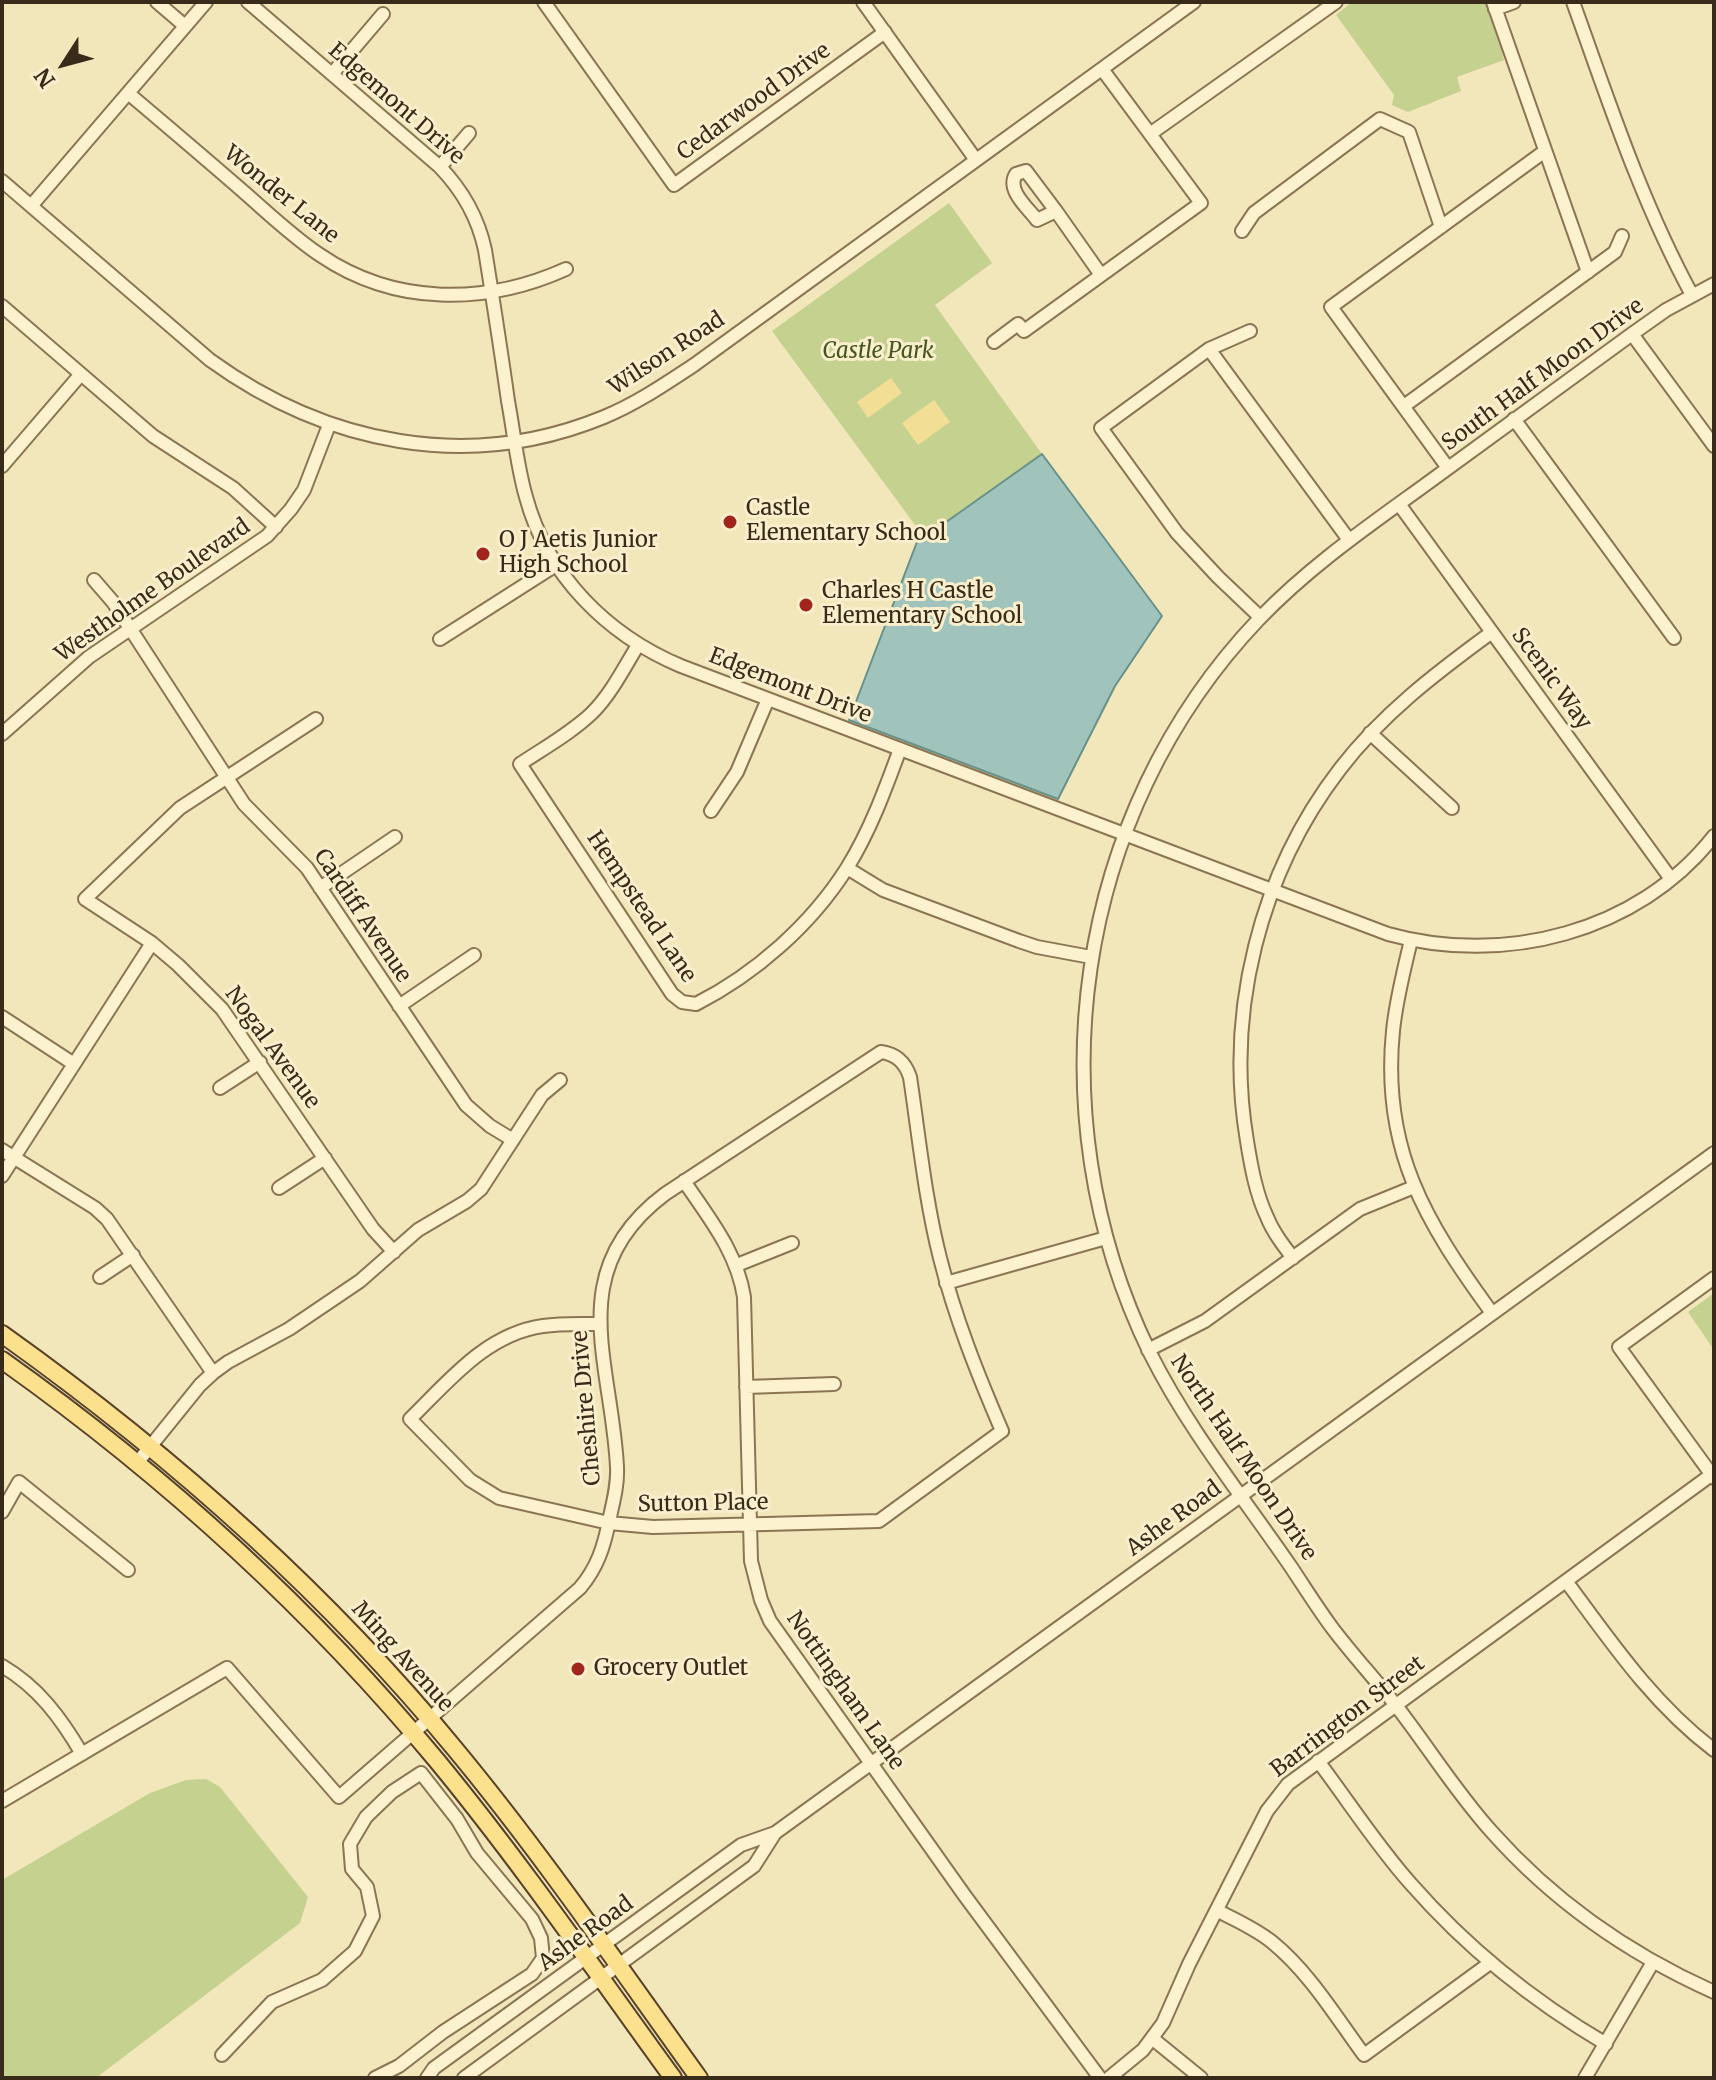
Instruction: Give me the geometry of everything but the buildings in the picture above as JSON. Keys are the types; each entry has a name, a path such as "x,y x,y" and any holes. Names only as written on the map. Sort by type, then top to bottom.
{"main road":[{"name":"Ming Avenue","path":"2,1334 150,1446 224,1510 309,1590 428,1717 504,1810 699,2078"},
{"name":"Ming Avenue","path":"2,1360 137,1463 208,1524 304,1615 412,1732 488,1824 673,2078"}],"street":[{"path":"157,2 185,26"},
{"path":"31,206 206,2"},
{"name":"Edgemont Drive","path":"248,2 454,181 474,215 485,250 526,500 556,565 586,603 609,625 638,645 681,666 1411,940 1463,947 1544,939 1611,915 1671,879 1714,836"},
{"name":"Cedarwood Drive","path":"544,2 674,185 885,32"},
{"path":"863,2 976,160"},
{"name":"Wilson Road","path":"2,181 219,366 261,394 329,425 386,439 426,444 515,441 581,426 639,400 694,365 1194,2"},
{"path":"1150,134 1336,2"},
{"path":"1514,2 1494,5 1588,272"},
{"path":"1573,2 1633,172 1652,218 1692,295"},
{"path":"332,74 383,14"},
{"path":"994,342 1018,324 1024,331 1201,203 1102,69"},
{"name":"Wonder Lane","path":"128,93 306,245 345,270 368,280 412,292 462,296 492,293 539,281 566,269"},
{"path":"1242,231 1254,213 1380,119 1409,132 1441,227"},
{"path":"440,167 469,133"},
{"path":"1448,468 1331,307 1545,151"},
{"path":"1056,211 1101,275"},
{"path":"1404,406 1615,252 1622,236"},
{"name":"South Half Moon Drive","path":"1399,504 1632,334 1714,284"},
{"path":"2,306 153,436 233,488 276,527"},
{"path":"1250,331 1209,349 1101,428 1177,533 1260,617"},
{"path":"1632,334 1714,446"},
{"path":"1209,349 1349,540"},
{"path":"2,466 81,374"},
{"path":"1514,419 1674,638"},
{"name":"Westholme Boulevard","path":"2,734 59,681 130,628 251,549 276,527 304,490 329,425"},
{"name":"North Half Moon Drive","path":"1399,504 1349,540 1260,617 1214,671 1176,727 1154,767 1124,834 1108,880 1091,957 1084,1014 1083,1105 1090,1165 1106,1238 1148,1350 1189,1420 1331,1626 1395,1705 1460,1794 1511,1853 1578,1912 1653,1962 1714,1992"},
{"name":"Scenic Way","path":"1399,504 1671,879"},
{"path":"440,639 556,565"},
{"name":"Cardiff Avenue","path":"94,580 130,628 244,804 299,857 466,1105 483,1121 513,1140"},
{"path":"1293,1258 1273,1230 1259,1195 1247,1139 1242,1094 1242,1026 1261,925 1296,839 1319,799 1370,733 1419,686 1492,632"},
{"name":"Hempstead Lane","path":"638,645 594,711 520,764 677,999 688,1005 696,1004 758,964 801,926 847,868 874,817 900,749"},
{"path":"711,811 737,772 768,699"},
{"path":"226,777 316,719"},
{"path":"1370,733 1452,808"},
{"name":"Nogal Avenue","path":"226,777 180,808 85,899 152,943 189,974 222,1009 373,1229 394,1252"},
{"path":"320,888 395,837"},
{"path":"847,868 883,890 1019,941 1091,957"},
{"path":"1411,940 1397,1001 1391,1059 1395,1118 1414,1187 1437,1233 1492,1313"},
{"path":"2,1176 152,943"},
{"path":"399,1006 474,955"},
{"path":"2,1017 74,1064"},
{"name":"Cheshire Drive","path":"82,1754 227,1668 339,1797 580,1588 598,1564 609,1523 617,1470 599,1324 604,1283 619,1244 642,1214 684,1181 881,1052 895,1056 907,1068 910,1077 930,1214 946,1283"},
{"path":"220,1088 260,1062"},
{"path":"137,1463 213,1373 301,1321 360,1281 418,1230 467,1201 481,1189 542,1095 560,1080"},
{"path":"2,1150 95,1208 116,1231 213,1373"},
{"name":"Ashe Road","path":"427,2078 434,2068 741,1845 775,1833 1714,1153"},
{"path":"279,1188 325,1158"},
{"name":"Nottingham Lane","path":"684,1181 737,1265 744,1297 750,1524 755,1581 770,1621 965,1896 1100,2078"},
{"path":"1148,1350 1205,1321 1360,1209 1414,1187"},
{"path":"946,1283 1106,1238"},
{"path":"737,1265 792,1243"},
{"path":"100,1277 133,1255"},
{"path":"1713,1477 1619,1347 1714,1278"},
{"name":"Sutton Place","path":"599,1324 541,1326 504,1337 471,1359 410,1419 470,1480 514,1503 609,1523 653,1527 879,1521 1002,1431 972,1360 946,1283"},
{"path":"746,1387 834,1384"},
{"name":"Barrington Street","path":"1109,2078 1153,2039 1163,2023 1189,1964 1272,1803 1288,1784 1713,1477"},
{"path":"2,1512 19,1482 128,1570"},
{"path":"1566,1581 1631,1671 1656,1699 1714,1750"},
{"path":"2,1666 42,1696 82,1754 2,1801"},
{"path":"1318,1761 1409,1882 1435,1910 1490,1963 1552,2010 1606,2044"},
{"path":"222,2055 272,2002 322,1980 355,1951 373,1916 367,1887 352,1869 350,1844 366,1817 392,1792 421,1773 457,1819 477,1853 532,1919 541,1938 543,1958 532,1974 443,2032 399,2066 375,2078"},
{"name":"Ashe Road","path":"464,2078 754,1866 775,1833"},
{"path":"1218,1911 1251,1928 1288,1955 1364,2055 1490,1963"},
{"path":"1585,2078 1653,1962"},
{"path":"1153,2039 1201,2078"}],"green space":[{"path":"1352,2 1493,2 1511,53 1503,56 1504,60 1457,77 1461,91 1408,112 1392,105 1394,95 1336,15"},
{"name":"Castle Park","path":"949,203 992,263 935,305 1042,454 924,537 772,331"},
{"path":"1714,1293 1714,1350 1688,1312"},
{"path":"206,1779 220,1787 308,1897 300,1923 96,2078 2,2078 2,1880 150,1793 186,1780"}],"sand":[{"path":"891,378 902,393 868,418 857,402"},
{"path":"934,400 950,422 918,445 902,423"}],"water":[{"path":"1042,454 1162,616 1115,686 1058,799 849,720 920,534 925,537"}],"place":[{"name":"Castle Elementary School","path":"730,522"},
{"name":"O J Aetis Junior High School","path":"483,554"},
{"name":"Charles H Castle Elementary School","path":"806,605"},
{"name":"Grocery Outlet","path":"578,1669"}]}
